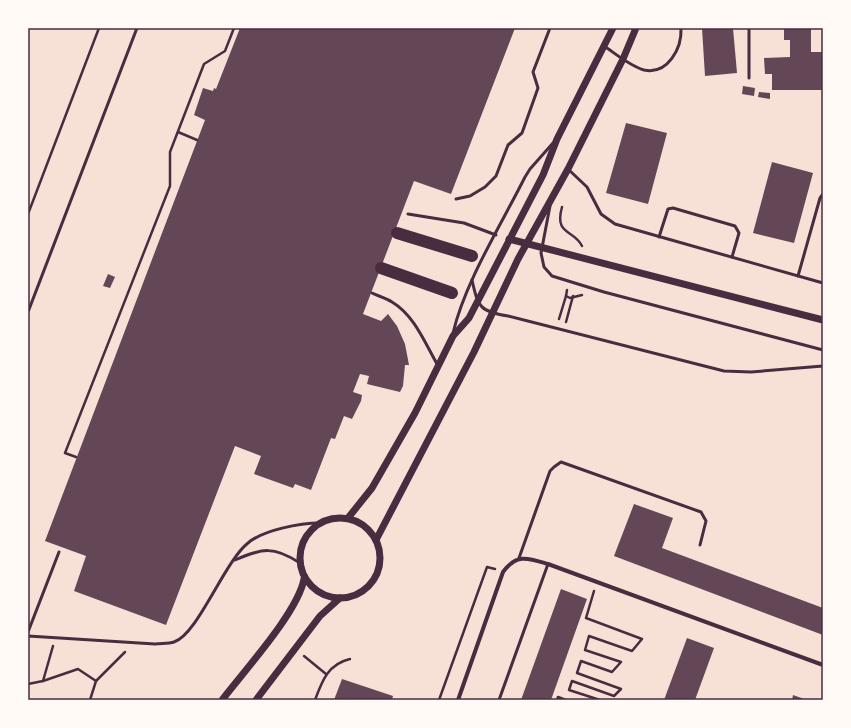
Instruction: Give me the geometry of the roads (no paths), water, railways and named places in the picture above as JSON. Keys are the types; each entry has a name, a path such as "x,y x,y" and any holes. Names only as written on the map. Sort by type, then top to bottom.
{"highway":[{"path":"397,234 472,256"},
{"path":"381,268 452,293"}],"street":[{"path":"348,518 372,488 415,413 439,367 452,336 468,318 543,175 557,139 613,28"},
{"path":"376,540 493,314 518,258 568,169 623,59 636,28"},
{"path":"509,239 823,320"},
{"path":"222,700 281,624 298,598 304,579 300,563 303,542 309,532 320,523 329,519 348,518 358,521 369,530 381,550 379,568 376,576 361,593 351,598 340,598 320,593 304,579"},
{"path":"458,700 503,572 509,563 519,558 529,558 597,581 823,665"},
{"path":"256,700 320,616 340,598"}],"lane":[{"path":"28,312 137,28"},
{"path":"456,198 470,196 484,187 496,176 508,145 522,133 538,88 533,72 550,28"},
{"path":"604,46 623,59 644,70 662,67 674,57 679,46 681,28"},
{"path":"749,28 749,78"},
{"path":"452,336 458,315 472,280 530,169 557,139"},
{"path":"568,169 587,187 601,214 615,224 823,283"},
{"path":"798,276 820,198 823,194"},
{"path":"552,196 541,248 544,267 552,276 572,283 823,350"},
{"path":"659,236 666,213 668,209 673,208 735,226 739,233 732,257"},
{"path":"408,214 464,223 496,235"},
{"path":"472,280 477,301 482,309 493,314 508,316 724,371 751,372 823,366"},
{"path":"372,293 392,302 404,311 412,320 439,367"},
{"path":"519,558 550,471 561,462 701,512 706,521 700,545"},
{"path":"28,636 155,644 174,642 188,632 248,542 262,535 304,523 320,523"},
{"path":"234,561 252,553 269,549 280,551 300,563"},
{"path":"28,632 59,552"},
{"path":"499,700 548,564"}]}
